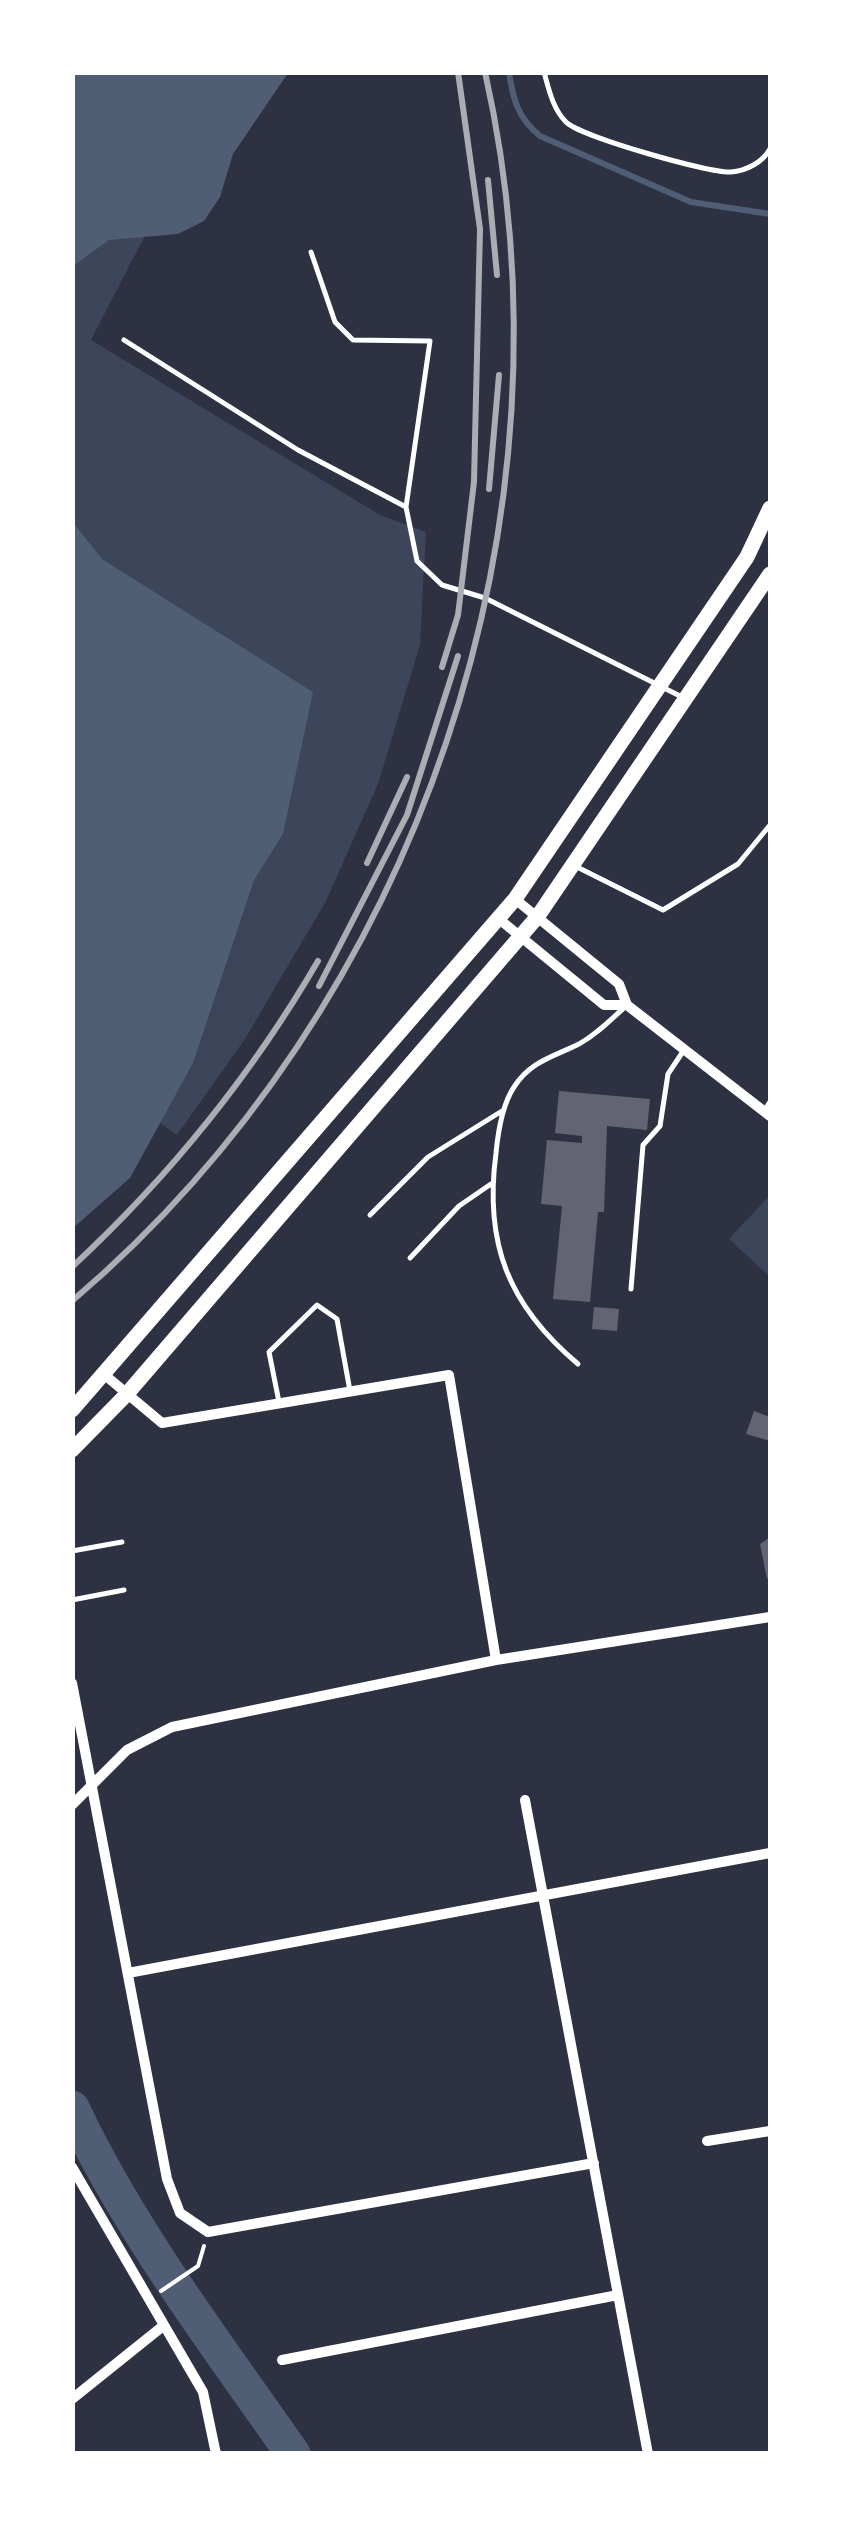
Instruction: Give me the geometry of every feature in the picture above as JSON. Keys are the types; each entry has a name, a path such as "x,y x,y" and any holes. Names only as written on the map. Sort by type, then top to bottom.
{"main road":[{"path":"72,1410 106,1376 516,899 747,558 770,508"},
{"path":"72,1450 126,1395 538,916 770,574"}],"street":[{"path":"516,899 619,984 627,1004 768,1110"},
{"path":"499,918 604,1005 627,1004"},
{"path":"106,1376 162,1422 449,1375 496,1660"},
{"path":"72,1805 90,1782 127,1750 172,1727 496,1660 770,1616"},
{"path":"72,1682 167,2179 180,2212 208,2232 594,2163"},
{"path":"525,1800 648,2454"},
{"path":"128,1973 770,1853"},
{"path":"706,2141 770,2131"},
{"path":"72,2167 203,2392 216,2454"},
{"path":"282,2360 618,2295"},
{"path":"72,2399 163,2326"}],"lane":[{"path":"544,72 554,106 568,124 590,137 730,173 754,166 770,150"},
{"path":"311,252 335,322 353,340 430,341 406,506 417,561 442,585 486,598 686,699"},
{"path":"124,340 298,450 406,506"},
{"path":"572,864 662,910 738,864 770,825"},
{"path":"578,1364 532,1318 506,1269 490,1217 491,1184 505,1108 513,1088 533,1065 578,1044 627,1004"},
{"path":"631,1290 643,1145 660,1126 668,1074 684,1050"},
{"path":"370,1214 428,1157 505,1108"},
{"path":"410,1258 459,1206 491,1184"},
{"path":"279,1403 269,1352 317,1304 337,1318 350,1391"},
{"path":"72,1552 122,1542"},
{"path":"72,1600 124,1590"}],"path":[{"path":"148,2300 198,2266 208,2232"}],"shaded area":[{"path":"73,72 288,73 233,154 220,197 204,221 178,234 109,240 73,266"},
{"path":"72,73 229,73 91,340 380,515 426,532 420,645 378,784 326,901 245,1039 177,1135 73,1062"},
{"path":"72,521 102,559 313,692 283,834 254,880 193,1063 130,1178 73,1228"},
{"path":"770,1195 770,1277 729,1239"}],"building":[{"path":"559,1091 650,1099 647,1130 607,1126 604,1212 598,1212 590,1302 553,1299 562,1206 541,1204 547,1140 582,1143 582,1136 555,1133"},
{"path":"594,1307 619,1309 617,1331 592,1329"},
{"path":"754,1411 770,1417 770,1441 746,1434"},
{"path":"770,1537 770,1578 767,1579 760,1544"}],"waterway":[{"path":"509,72 518,108 540,136 691,202 770,214"},
{"path":"72,2108 147,2242 293,2454"}],"railway":[{"path":"442,667 458,615 474,482 480,229 458,72"},
{"path":"72,1301 193,1182 297,1047 382,900 446,743 490,579 511,410 510,240 485,72"},
{"path":"488,180 497,275"},
{"path":"489,489 499,375"},
{"path":"319,986 407,815 458,656"},
{"path":"367,863 407,777"},
{"path":"72,1267 142,1197 207,1123 265,1045 318,961"}]}
